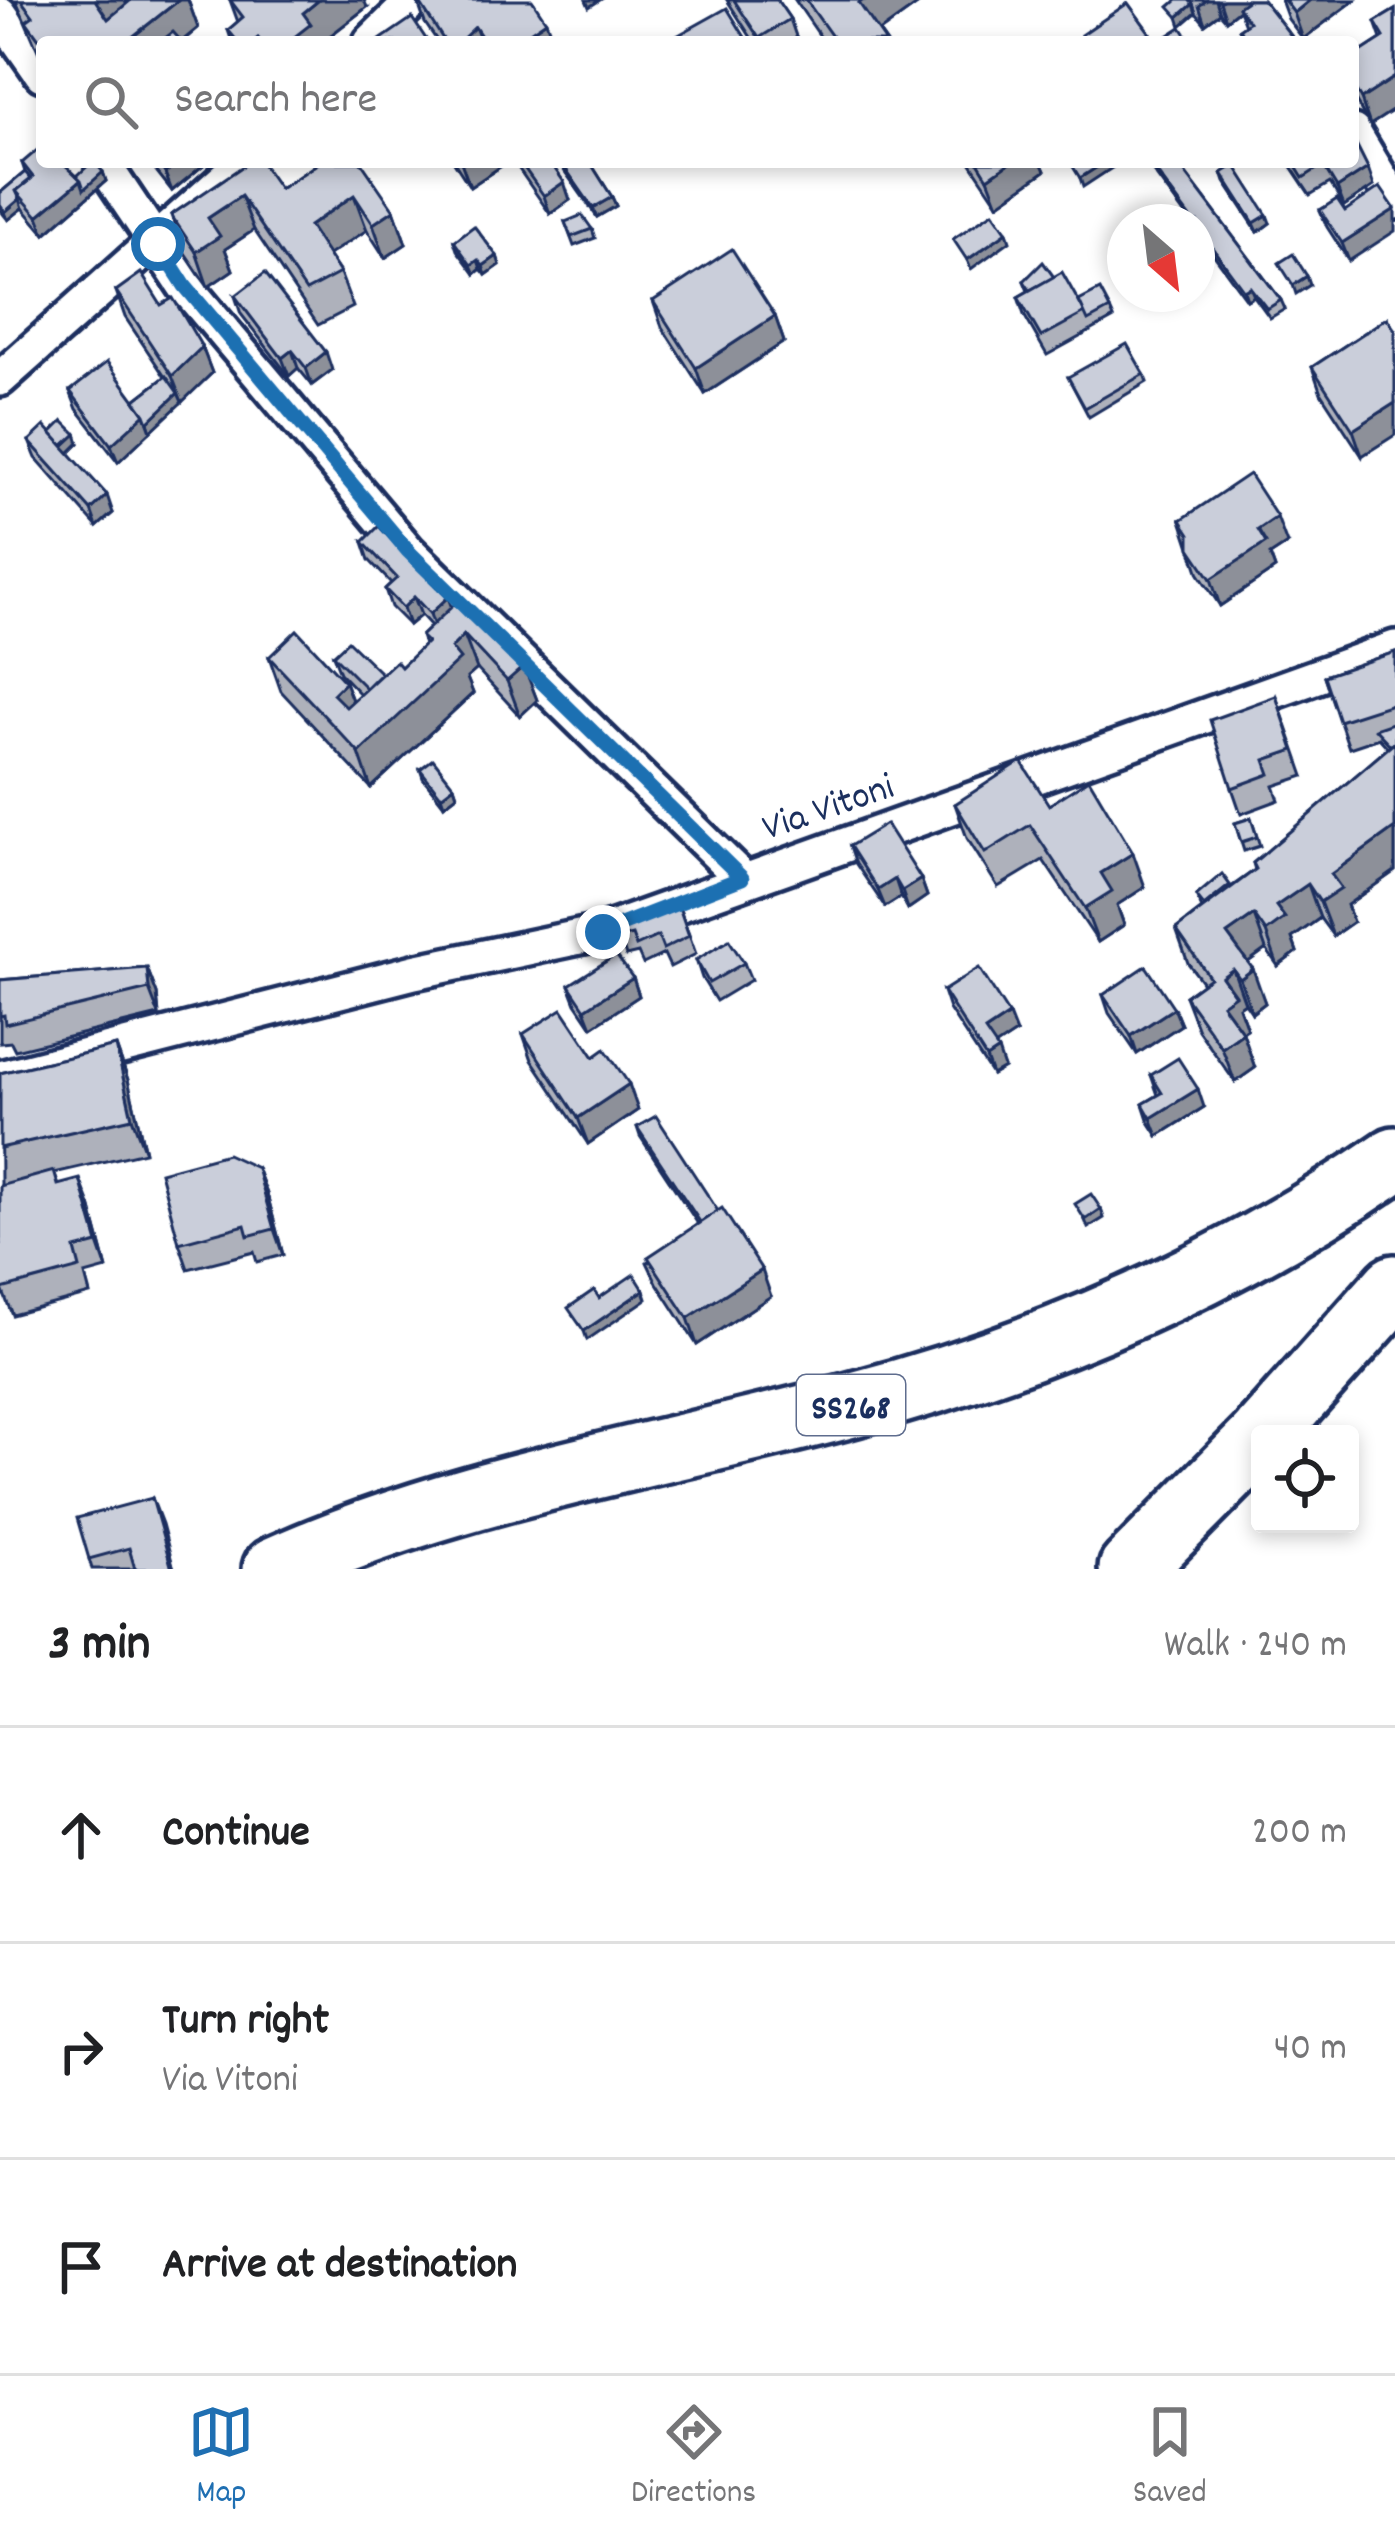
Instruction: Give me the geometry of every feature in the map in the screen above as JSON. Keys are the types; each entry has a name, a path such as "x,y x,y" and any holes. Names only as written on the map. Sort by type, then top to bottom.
{"highway":[{"name":"SS268","path":"275,1569 345,1538 469,1498 852,1405 977,1369 1100,1321 1218,1265 1333,1202 1395,1159"},
{"path":"1272,1425 1389,1294"},
{"path":"1131,1569 1251,1447"}],"street":[{"path":"377,36 414,0"},
{"path":"0,14 36,65"},
{"path":"1359,142 1395,202"},
{"path":"106,168 185,286 408,551 742,878"},
{"path":"0,379 158,244 238,168"},
{"name":"Via Vitoni","path":"0,1078 414,972 603,932 742,878 1395,648"}],"building":[{"path":"21,0 95,0 108,19 131,0 179,0 134,36 37,36 26,21 33,16"},
{"path":"230,0 319,0 303,13 311,24 296,36 233,36 228,30 243,17"},
{"path":"418,0 532,0 546,21 524,36 481,36 475,27 465,36 441,36"},
{"path":"734,0 777,0 790,19 758,36"},
{"path":"806,0 863,0 859,3 882,36 832,36"},
{"path":"1177,0 1193,4 1178,17 1169,7"},
{"path":"1248,0 1263,0 1291,36 1244,36 1239,29 1249,22 1238,7"},
{"path":"1284,0 1310,0 1294,13"},
{"path":"1128,3 1150,33 1146,36 1081,35"},
{"path":"727,8 744,36 677,36"},
{"path":"1395,10 1395,77 1361,99 1359,53 1384,37 1375,22"},
{"path":"412,18 424,36 386,36"},
{"path":"1359,150 1368,168 1337,188 1325,168 1359,168"},
{"path":"36,151 36,168 68,168 81,180 38,216 16,191 33,177 22,163"},
{"path":"86,168 103,172 84,189 77,176"},
{"path":"240,168 265,168 280,189 311,168 365,168 394,210 373,224 354,195 309,226 340,273 306,291 241,196 208,218 220,236 196,252 171,215"},
{"path":"524,168 554,168 564,182 544,196"},
{"path":"565,168 594,168 612,197 593,208"},
{"path":"982,168 1002,168 988,178"},
{"path":"1074,168 1096,168 1080,178"},
{"path":"1153,168 1182,168 1209,204 1180,204"},
{"path":"1237,168 1267,215 1254,223 1222,173"},
{"path":"1297,168 1318,168 1303,178"},
{"path":"25,172 31,179 16,191 20,199 5,212 0,193"},
{"path":"1380,187 1395,209 1342,243 1320,210 1337,199 1345,211"},
{"path":"993,212 1007,232 967,260 953,239"},
{"path":"1215,212 1281,300 1267,309 1250,287 1244,291 1215,252"},
{"path":"582,215 592,229 571,237 565,222"},
{"path":"474,226 497,256 483,266 478,260 471,265 454,241"},
{"path":"732,249 775,316 696,368 653,301"},
{"path":"1293,254 1307,276 1293,285 1279,263"},
{"path":"1043,262 1054,277 1030,290 1024,281"},
{"path":"1062,272 1085,313 1041,337 1018,297"},
{"path":"141,273 161,305 173,298 202,347 172,376 116,291"},
{"path":"265,273 326,352 306,368 292,350 282,358 235,296"},
{"path":"1100,290 1107,311 1088,321 1079,301"},
{"path":"1387,318 1395,330 1395,403 1353,430 1312,367"},
{"path":"1127,344 1144,374 1085,408 1068,377"},
{"path":"107,362 145,414 111,445 70,391"},
{"path":"166,376 178,393 148,422 135,400"},
{"path":"63,421 76,434 63,446 51,433"},
{"path":"45,426 107,495 91,510 29,441"},
{"path":"1249,474 1277,517 1258,530 1266,543 1211,579 1190,548 1190,534 1181,520"},
{"path":"379,526 448,597 430,614 414,597 403,608 385,589 397,578 363,542"},
{"path":"461,598 524,666 507,681 464,635 451,648 460,659 359,753 269,657 297,630 345,682 333,694 346,707 396,661 401,667 427,642 421,636"},
{"path":"348,641 381,673 366,688 333,655"},
{"path":"1395,652 1395,703 1339,721 1324,676"},
{"path":"1276,696 1294,750 1265,760 1270,774 1232,788 1210,720"},
{"path":"1395,722 1395,742 1391,746 1375,729"},
{"path":"1395,742 1395,828 1331,874 1341,888 1320,902 1308,884 1276,906 1285,918 1266,932 1254,915 1227,934 1253,969 1240,979 1233,969 1222,977 1235,995 1222,1004 1243,1033 1222,1048 1185,996 1210,978 1176,929 1256,869 1253,863"},
{"path":"433,759 454,786 441,796 420,769"},
{"path":"1021,761 1049,805 1089,779 1133,853 1101,873 1112,891 1085,908 1030,825 985,853 955,804"},
{"path":"1251,818 1257,837 1241,842 1235,823"},
{"path":"886,824 921,879 902,891 895,879 878,890 850,846"},
{"path":"1222,874 1230,885 1204,906 1196,896"},
{"path":"679,907 689,936 663,949 658,936 636,946 632,935 620,938 617,929"},
{"path":"729,940 744,963 709,983 696,960"},
{"path":"616,955 633,978 585,1009 569,985"},
{"path":"1146,966 1174,1008 1131,1036 1103,995"},
{"path":"147,968 149,989 5,1024 4,1015 0,1016 0,980"},
{"path":"979,968 1009,1015 985,1031 998,1050 986,1058 943,991"},
{"path":"562,1009 594,1057 605,1049 629,1084 578,1118 523,1034"},
{"path":"116,1046 132,1118 0,1148 0,1073"},
{"path":"1178,1058 1198,1089 1151,1118 1143,1104 1162,1093 1151,1075"},
{"path":"656,1116 718,1211 696,1225 700,1222 637,1127"},
{"path":"227,1154 257,1168 274,1229 248,1236 245,1225 179,1243 160,1172"},
{"path":"54,1171 58,1185 80,1179 98,1243 75,1249 80,1268 2,1289 0,1186"},
{"path":"1091,1194 1101,1209 1085,1220 1075,1204"},
{"path":"722,1208 762,1270 688,1318 648,1257"},
{"path":"634,1274 644,1290 584,1331 568,1308 594,1290 599,1298"},
{"path":"152,1498 172,1569 135,1569 129,1548 89,1559 77,1518"}],"route":[{"path":"158,244 185,286 408,551 742,878 603,932"}]}
